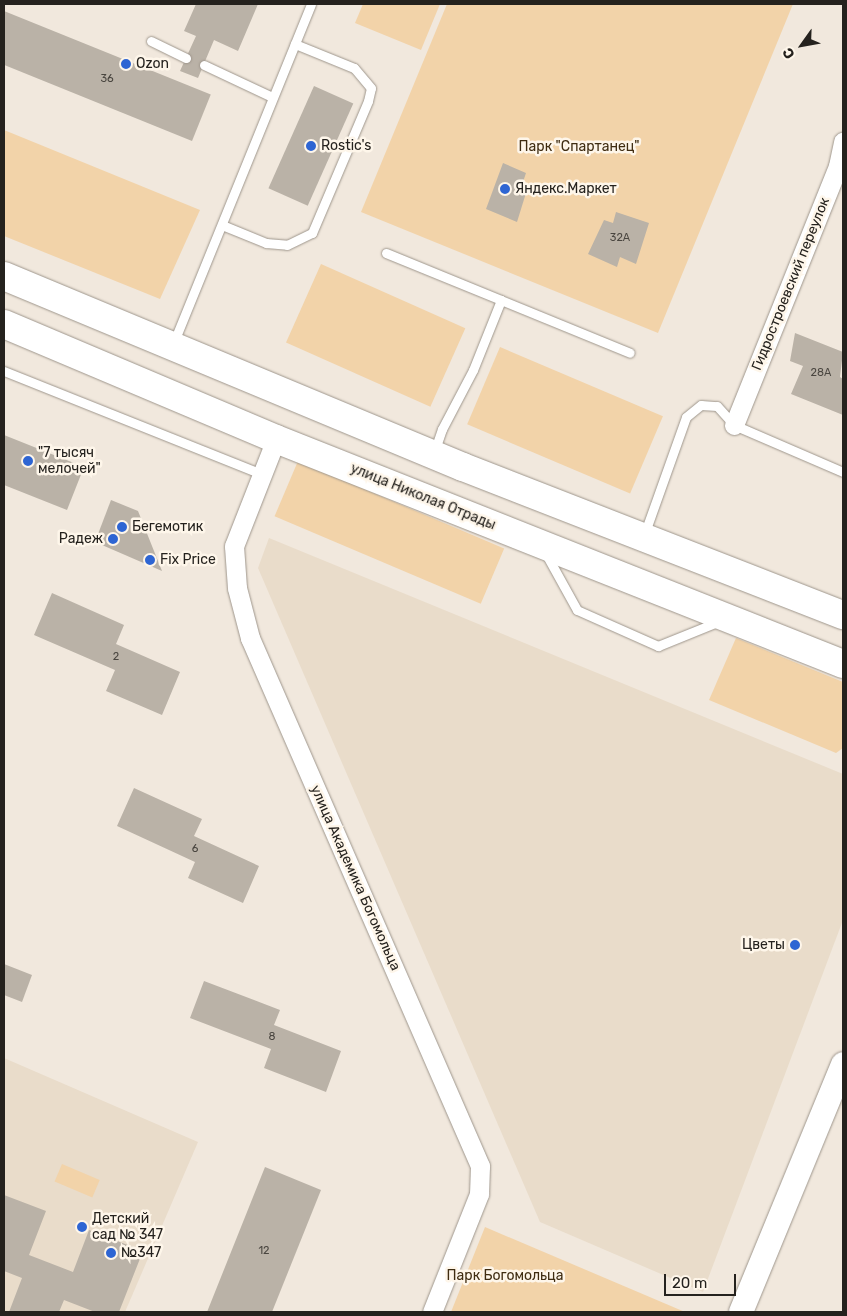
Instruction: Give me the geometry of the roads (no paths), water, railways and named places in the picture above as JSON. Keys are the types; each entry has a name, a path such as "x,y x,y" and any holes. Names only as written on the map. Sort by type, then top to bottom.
{"main road":[{"path":"4,276 433,455 843,615"},
{"name":"улица Николая Отрады","path":"4,324 276,439 843,664"}],"street":[{"name":"Гидростроевский переулок","path":"734,425 838,166 843,142"},
{"name":"улица Академика Богомольца","path":"276,439 234,546 237,588 250,638 480,1166 479,1194 432,1312"},
{"path":"741,1312 843,1064"}],"lane":[{"path":"173,345 311,4"},
{"path":"151,41 186,58"},
{"path":"222,225 266,243 287,245 312,233 368,101 370,88 354,68 295,44"},
{"path":"204,65 272,97"},
{"path":"386,253 630,353"},
{"path":"433,455 442,429 473,370 501,300"},
{"path":"4,371 261,474"},
{"path":"643,537 689,412 701,405 717,406 734,425 843,472"},
{"path":"539,543 577,610 658,646 728,618"}],"place":[{"name":"Ozon","path":"126,64"},
{"name":"Rostic's","path":"311,146"},
{"name":"Яндекс.Маркет","path":"505,189"},
{"name":"\"7 тысяч мелочей\"","path":"28,461"},
{"name":"Бегемотик","path":"122,527"},
{"name":"Радеж","path":"113,539"},
{"name":"Fix Price","path":"150,560"},
{"name":"Цветы","path":"795,945"},
{"name":"Детский сад № 347","path":"82,1227"},
{"name":"№347","path":"111,1253"}],"park label":[{"name":"Парк \"Спартанец\"","path":"579,147"},
{"name":"Парк Богомольца","path":"505,1276"}]}
